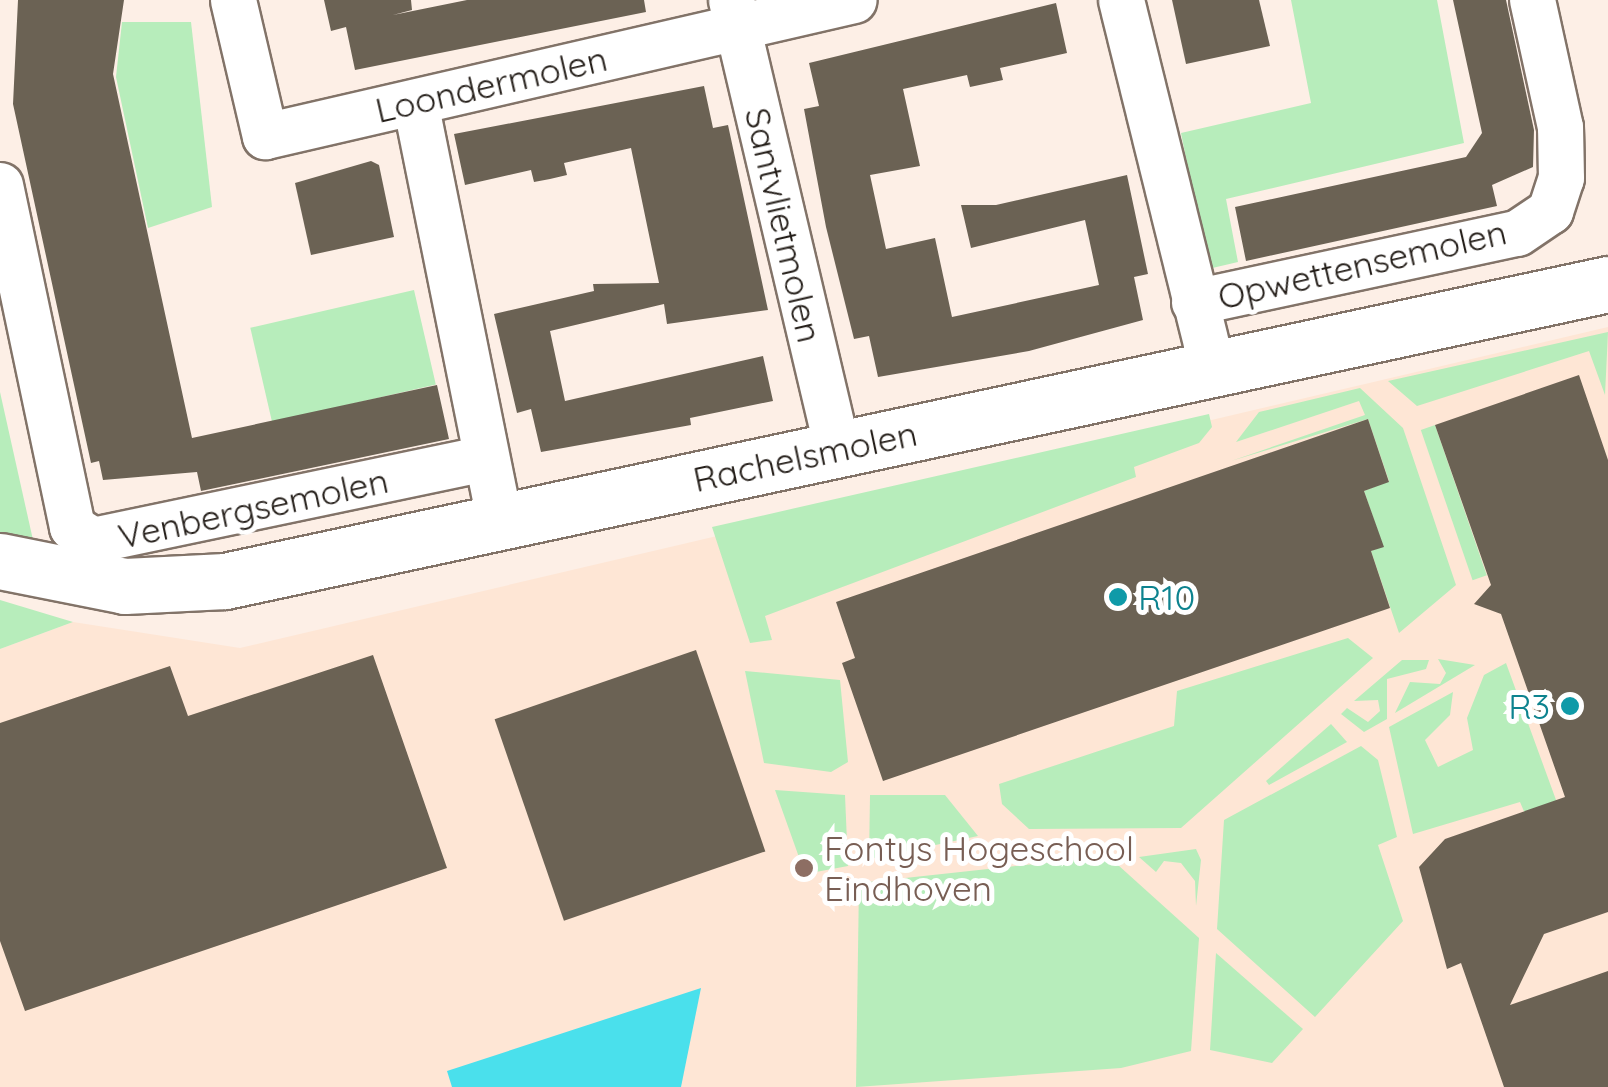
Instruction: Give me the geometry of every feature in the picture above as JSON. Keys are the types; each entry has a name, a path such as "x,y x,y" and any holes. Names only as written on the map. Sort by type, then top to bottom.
{"street":[{"name":"Loondermolen","path":"234,0 265,136 414,102 734,14 854,0"},
{"name":"Opwettensemolen","path":"1121,0 1212,369"},
{"name":"Opwettensemolen","path":"1194,302 1517,233 1550,211 1561,178 1560,127 1532,0"},
{"name":"Santvlietmolen","path":"734,14 837,449"},
{"path":"414,102 500,522"},
{"name":"Venbergsemolen","path":"0,185 72,527 93,540 485,458"},
{"name":"Rachelsmolen","path":"0,561 125,586 225,581 1608,284"}],"shaded area":[{"name":"Fontys Hogeschool Eindhoven","path":"1608,327 1608,1087 0,1087 0,649 73,622 240,648"}],"green space":[{"path":"1291,0 1437,0 1464,143 1226,199 1238,262 1208,269 1181,133 1311,103"},
{"path":"122,22 191,22 212,207 148,228 116,77"},
{"path":"414,290 436,385 272,422 250,328"},
{"path":"1608,332 1605,395 1589,351 1417,406 1388,381"},
{"path":"1360,388 1403,428 1456,585 1399,633 1371,551 1383,546 1364,491 1389,481 1368,419 1231,461 1365,415 1359,401 1236,442 1259,412"},
{"path":"0,392 37,558 0,549"},
{"path":"1209,414 1212,427 1199,443 1134,467 1136,477 765,616 772,640 750,643 712,527"},
{"path":"1435,425 1487,575 1473,580 1421,430"},
{"path":"0,600 73,622 0,649"},
{"path":"1348,638 1373,658 1181,828 1029,829 1002,804 999,784 1174,726 1177,691"},
{"path":"1438,659 1475,665 1395,713 1410,682 1440,684 1446,673"},
{"path":"1402,660 1429,660 1426,669 1387,679 1387,719 1364,732 1341,714 1347,708 1368,722 1380,711 1378,700 1354,701"},
{"path":"1506,663 1571,841 1543,856 1520,802 1413,834 1389,727 1453,692 1450,715 1425,740 1438,767 1473,750 1467,718 1484,675"},
{"path":"745,671 840,680 848,762 831,772 764,763"},
{"path":"1331,724 1347,742 1269,785 1266,781"},
{"path":"1361,746 1378,760 1397,837 1378,845 1403,921 1315,1017 1217,929 1224,820"},
{"path":"775,790 845,795 848,866 805,874"},
{"path":"870,795 945,795 978,836 869,859"},
{"path":"1196,849 1201,860 1196,906 1195,881 1181,863 1164,861 1156,872 1139,857"},
{"path":"1108,856 1199,938 1191,1051 1121,1068 856,1087 859,883"},
{"path":"1216,953 1303,1029 1272,1063 1210,1050"}],"water":[{"path":"701,988 681,1087 452,1087 447,1071"}],"building":[{"path":"18,0 124,0 113,74 192,438 437,385 449,439 201,491 197,472 103,480 99,461 91,463 13,104"},
{"path":"324,0 411,0 412,10 393,15 467,0 644,0 646,12 355,70 346,27 331,31"},
{"path":"1172,0 1259,0 1270,46 1186,64"},
{"path":"1453,0 1506,0 1534,130 1533,167 1492,185 1497,206 1246,261 1235,207 1466,157 1482,133"},
{"path":"1056,3 1067,53 1000,68 1003,80 970,87 967,75 903,89 920,166 870,175 886,249 935,238 952,317 1099,285 1085,220 971,248 961,205 996,205 1127,175 1148,274 1134,277 1143,320 1029,351 878,377 869,336 854,339 826,227 804,109 819,106 809,63"},
{"path":"704,86 713,128 728,125 768,310 667,324 664,304 550,331 565,401 763,356 773,401 690,418 691,425 541,452 531,409 517,413 494,314 594,291 593,284 659,283 631,148 564,163 567,175 550,179 534,182 531,170 465,185 454,134"},
{"path":"371,161 379,165 394,237 311,255 295,183"},
{"name":"R3","path":"1579,375 1608,460 1608,912 1544,934 1510,1005 1608,971 1608,1087 1504,1087 1461,963 1447,969 1419,867 1445,839 1565,797 1501,614 1474,604 1491,585 1435,425"},
{"name":"R10","path":"1368,419 1389,482 1364,491 1384,547 1371,551 1390,608 883,781 842,663 855,658 836,602"},
{"path":"696,650 765,851 564,921 495,719"},
{"path":"373,655 447,868 25,1011 0,941 0,723 170,666 188,716"}],"place":[{"name":"R10","path":"1118,597"},
{"name":"R3","path":"1570,706"},
{"name":"Fontys Hogeschool Eindhoven","path":"804,868"}]}
